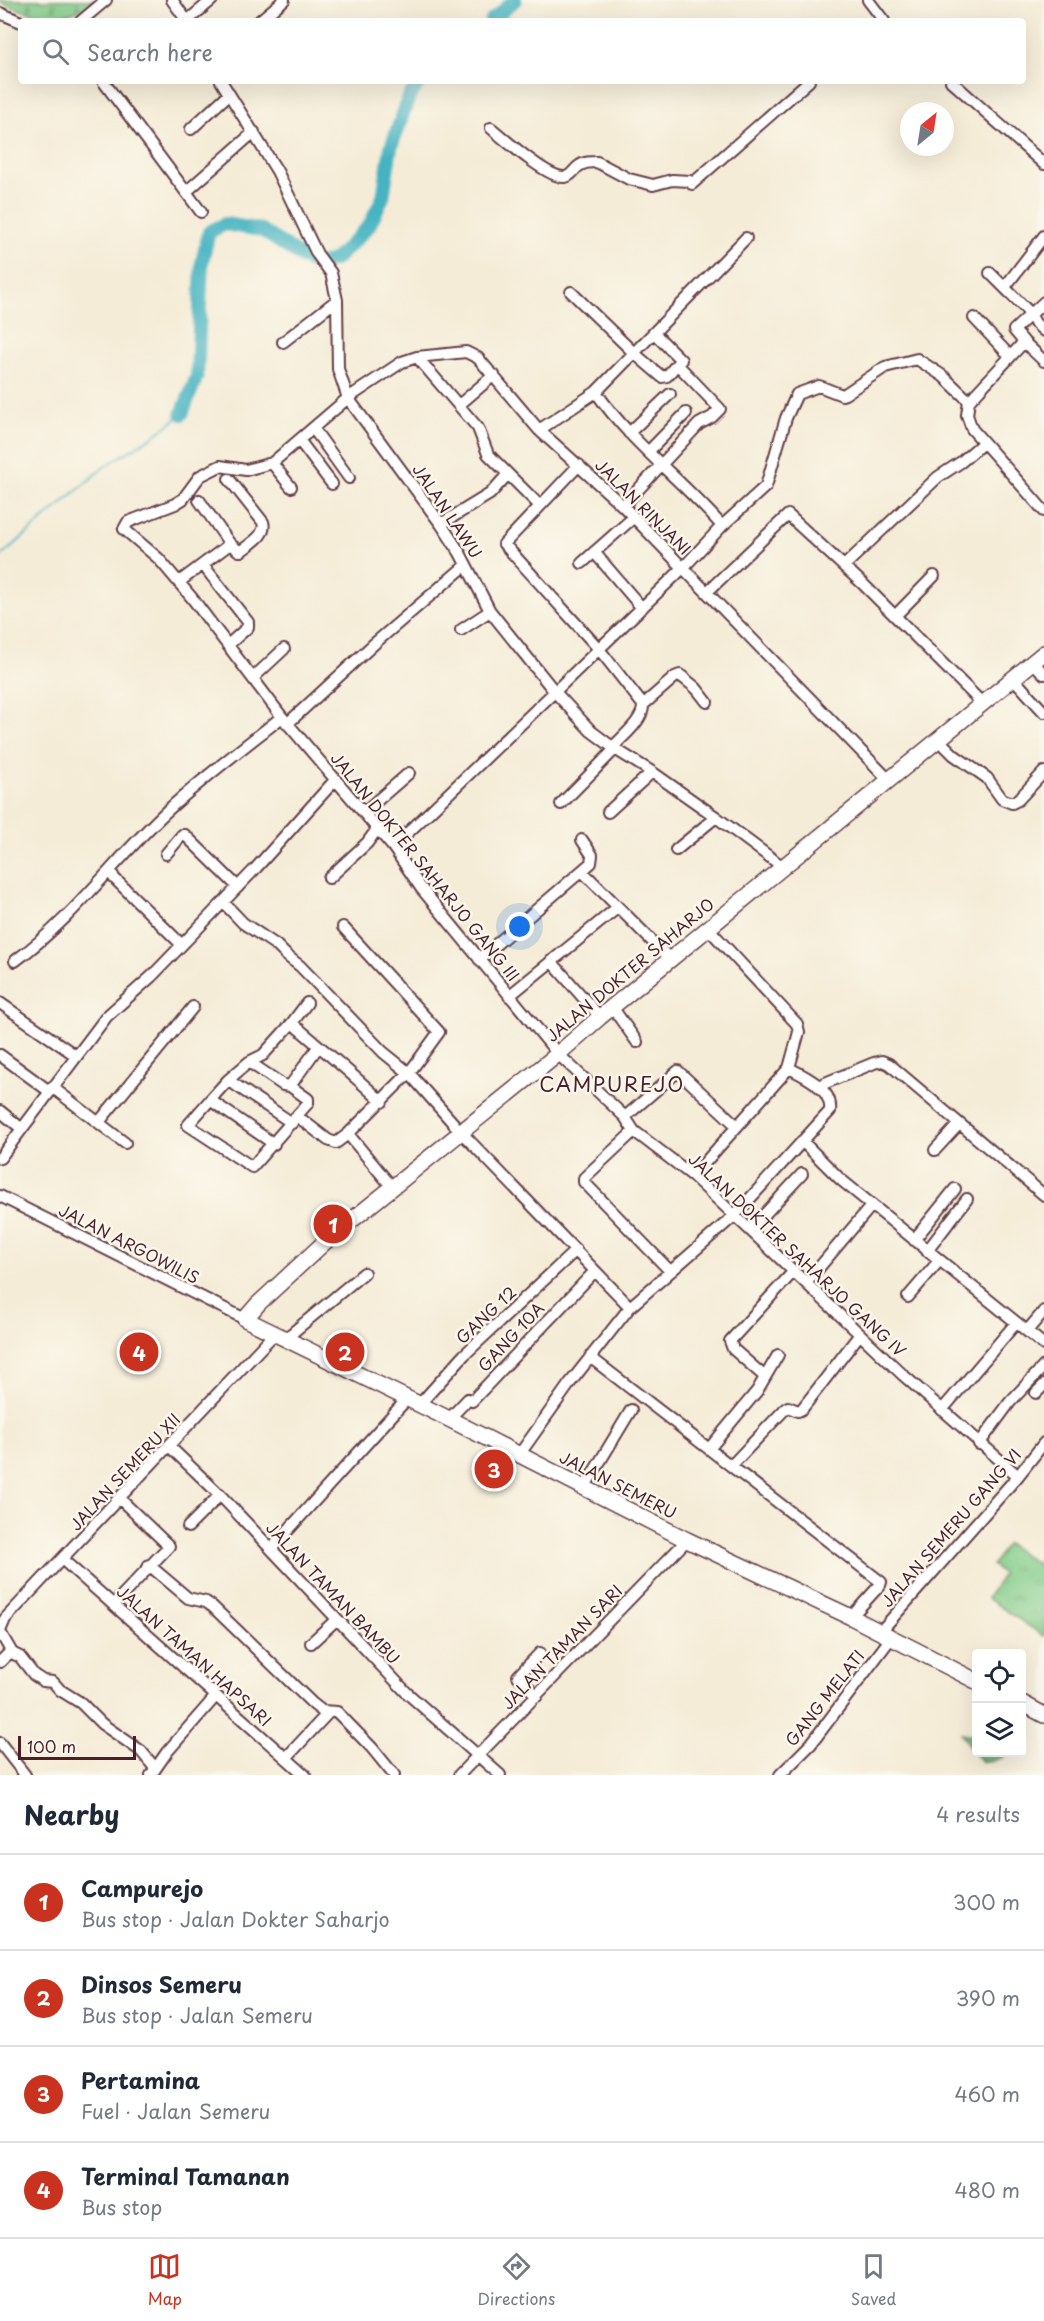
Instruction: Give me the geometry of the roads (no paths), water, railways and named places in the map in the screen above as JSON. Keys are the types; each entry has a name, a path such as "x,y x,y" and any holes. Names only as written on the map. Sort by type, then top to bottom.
{"highway":[{"name":"JALAN DOKTER SAHARJO","path":"244,1320 258,1304 326,1241 558,1054 670,959 1039,657"},
{"name":"JALAN SEMERU","path":"244,1320 449,1419 687,1540 851,1617 972,1679"},
{"path":"1026,1705 1044,1715"}],"street":[{"path":"85,18 106,0"},
{"path":"172,0 185,18"},
{"path":"191,18 212,0"},
{"path":"263,18 284,0"},
{"path":"868,0 879,18"},
{"path":"0,13 18,21"},
{"path":"105,84 201,212"},
{"name":"JALAN LAWU","path":"223,84 286,186 317,254 331,273 337,300 338,369 348,398 441,524 490,611 555,693 578,718 613,748 652,772 783,867"},
{"path":"491,128 554,175 564,177 572,174 579,166 597,162 629,179 653,185 672,180 690,181 692,184 806,84"},
{"path":"954,84 1044,164"},
{"path":"191,129 229,94"},
{"path":"186,192 254,132"},
{"path":"1005,287 1044,236"},
{"path":"538,430 596,392 746,238"},
{"path":"990,273 1030,313 1035,323 1044,331"},
{"path":"571,292 634,353 662,377 667,376 681,360 654,333"},
{"path":"283,342 337,300"},
{"path":"1044,302 1014,330 1044,361"},
{"path":"974,318 1010,356"},
{"path":"1024,342 969,400 967,415 972,429 982,443 1044,511"},
{"name":"JALAN RINJANI","path":"272,463 348,398 402,362 417,357 466,352 478,358 538,430 623,506 889,780"},
{"path":"417,357 478,428 488,454 539,505"},
{"path":"393,847 642,609 722,526 766,486 789,410 797,393 819,386 842,395 885,367 917,359 943,376 969,400"},
{"path":"623,506 699,424 712,417 720,409 677,364"},
{"path":"459,405 494,375"},
{"path":"596,392 629,433 722,526"},
{"path":"629,433 670,394"},
{"path":"649,451 686,413"},
{"path":"313,428 349,478"},
{"path":"299,440 332,484"},
{"path":"844,566 938,477 961,462 982,443"},
{"path":"272,463 291,487"},
{"name":"JALAN DOKTER SAHARJO GANG III","path":"272,463 246,470 220,466 196,479 183,500 125,525 124,528 159,559 179,582 254,677 284,720 378,828 421,888 558,1054"},
{"path":"579,465 504,542 504,546 599,650 644,705"},
{"path":"441,524 490,494 508,474"},
{"path":"199,500 230,544 241,551 265,528 229,479"},
{"path":"707,592 788,515 844,566 982,703"},
{"path":"582,563 634,517"},
{"path":"179,582 230,544"},
{"path":"594,552 642,609"},
{"path":"203,565 248,625 228,645"},
{"path":"15,961 43,941 167,811 198,784 284,720 466,565"},
{"path":"895,616 934,576"},
{"path":"461,630 490,611"},
{"path":"254,677 284,649"},
{"path":"1039,657 1044,674"},
{"path":"561,804 639,718 644,705 675,677 680,675 696,688 707,702"},
{"path":"1013,678 1044,712"},
{"path":"938,739 954,755 987,778 1006,802 1012,803 1018,800 1044,772"},
{"path":"364,812 409,772"},
{"path":"608,812 652,772"},
{"path":"0,1158 75,1055 107,1016 152,976 238,887 336,779"},
{"path":"676,850 716,817"},
{"path":"329,878 367,843 378,828"},
{"path":"166,854 182,835 185,836 238,887"},
{"path":"479,959 591,863 593,858 582,840"},
{"path":"582,871 670,959"},
{"path":"111,872 114,878 181,944"},
{"path":"223,902 243,923 276,945 300,966 383,1052 409,1073 461,1132 630,1307"},
{"path":"510,996 617,908"},
{"path":"228,1080 336,1143 348,1134 409,1073 438,1034 438,1029 343,927"},
{"path":"693,1176 789,1068 799,1028 708,928"},
{"path":"551,961 600,1017"},
{"path":"0,1003 75,1055"},
{"path":"249,1062 308,1099 294,1120 252,1167 188,1125 228,1080 249,1062 263,1055 307,1003"},
{"path":"99,1122 193,1007"},
{"path":"612,1007 637,1042"},
{"path":"292,1023 318,1047 348,1069 382,1101"},
{"path":"290,1086 318,1047"},
{"name":"JALAN DOKTER SAHARJO GANG IV","path":"558,1054 626,1118 634,1131 693,1176 942,1410 1018,1476"},
{"path":"0,1055 99,1122 125,1143"},
{"path":"818,1086 882,1061 890,1064 1044,1195"},
{"path":"519,1455 590,1357 630,1307 734,1216 831,1108 824,1092 818,1086 807,1077 789,1068"},
{"path":"626,1118 678,1071 736,1125"},
{"path":"210,1100 274,1144"},
{"path":"0,1111 22,1129"},
{"path":"936,1149 959,1124"},
{"path":"634,1131 584,1178 584,1182 670,1271"},
{"path":"348,1134 392,1187"},
{"path":"802,1141 829,1170 1044,1345"},
{"path":"750,1230 802,1174"},
{"path":"914,1240 955,1189"},
{"name":"JALAN ARGOWILIS","path":"0,1196 244,1320"},
{"path":"927,1251 967,1199"},
{"path":"807,1283 872,1205"},
{"name":"GANG 12","path":"271,1549 413,1402 576,1250"},
{"path":"908,1297 939,1261"},
{"name":"GANG 10A","path":"449,1419 468,1399 472,1401 595,1271"},
{"path":"765,1377 734,1348 730,1341 794,1271"},
{"name":"JALAN SEMERU XII","path":"10,1652 0,1631 5,1619 279,1336 364,1273"},
{"path":"1027,1331 1044,1311"},
{"path":"942,1410 1016,1323"},
{"path":"730,1466 785,1409 788,1407 798,1411 801,1409 860,1334"},
{"path":"709,1449 757,1391 778,1355"},
{"path":"590,1357 881,1582 880,1586 851,1617"},
{"path":"979,1444 1010,1402 1044,1366"},
{"path":"584,1488 631,1410"},
{"name":"JALAN TAMAN BAMBU","path":"170,1447 220,1495 407,1693 500,1775"},
{"name":"JALAN SEMERU GANG VI","path":"885,1635 1043,1447"},
{"path":"189,1527 220,1495"},
{"path":"114,1605 169,1546 120,1499"},
{"name":"JALAN TAMAN SARI","path":"459,1775 687,1540"},
{"name":"JALAN TAMAN HAPSARI","path":"63,1560 305,1775"},
{"path":"149,1565 188,1599 206,1602 213,1607 286,1680 322,1711 337,1712 372,1748 394,1775"},
{"path":"311,1643 337,1619"},
{"name":"GANG MELATI","path":"780,1775 811,1744 885,1635"},
{"path":"0,1662 10,1652 20,1657 34,1675 43,1681 53,1682 60,1690 81,1703 102,1724 141,1751 153,1771 216,1696"},
{"path":"537,1696 518,1676 540,1653"},
{"path":"286,1758 329,1712"},
{"path":"0,1743 25,1775"}],"waterway":[{"path":"494,18 515,0"},
{"path":"182,414 197,376 202,262 209,232 225,224 261,230 308,261 319,264 335,260 369,226 383,197 391,147 409,97 418,84"},
{"path":"0,557 104,467 155,435 182,414"}],"place":[{"name":"Campurejo","path":"333,1224"},
{"name":"Terminal Tamanan","path":"139,1352"},
{"name":"Dinsos Semeru","path":"345,1352"},
{"name":"Pertamina","path":"494,1469"}],"district":[{"name":"CAMPUREJO","path":"612,1085"}]}
